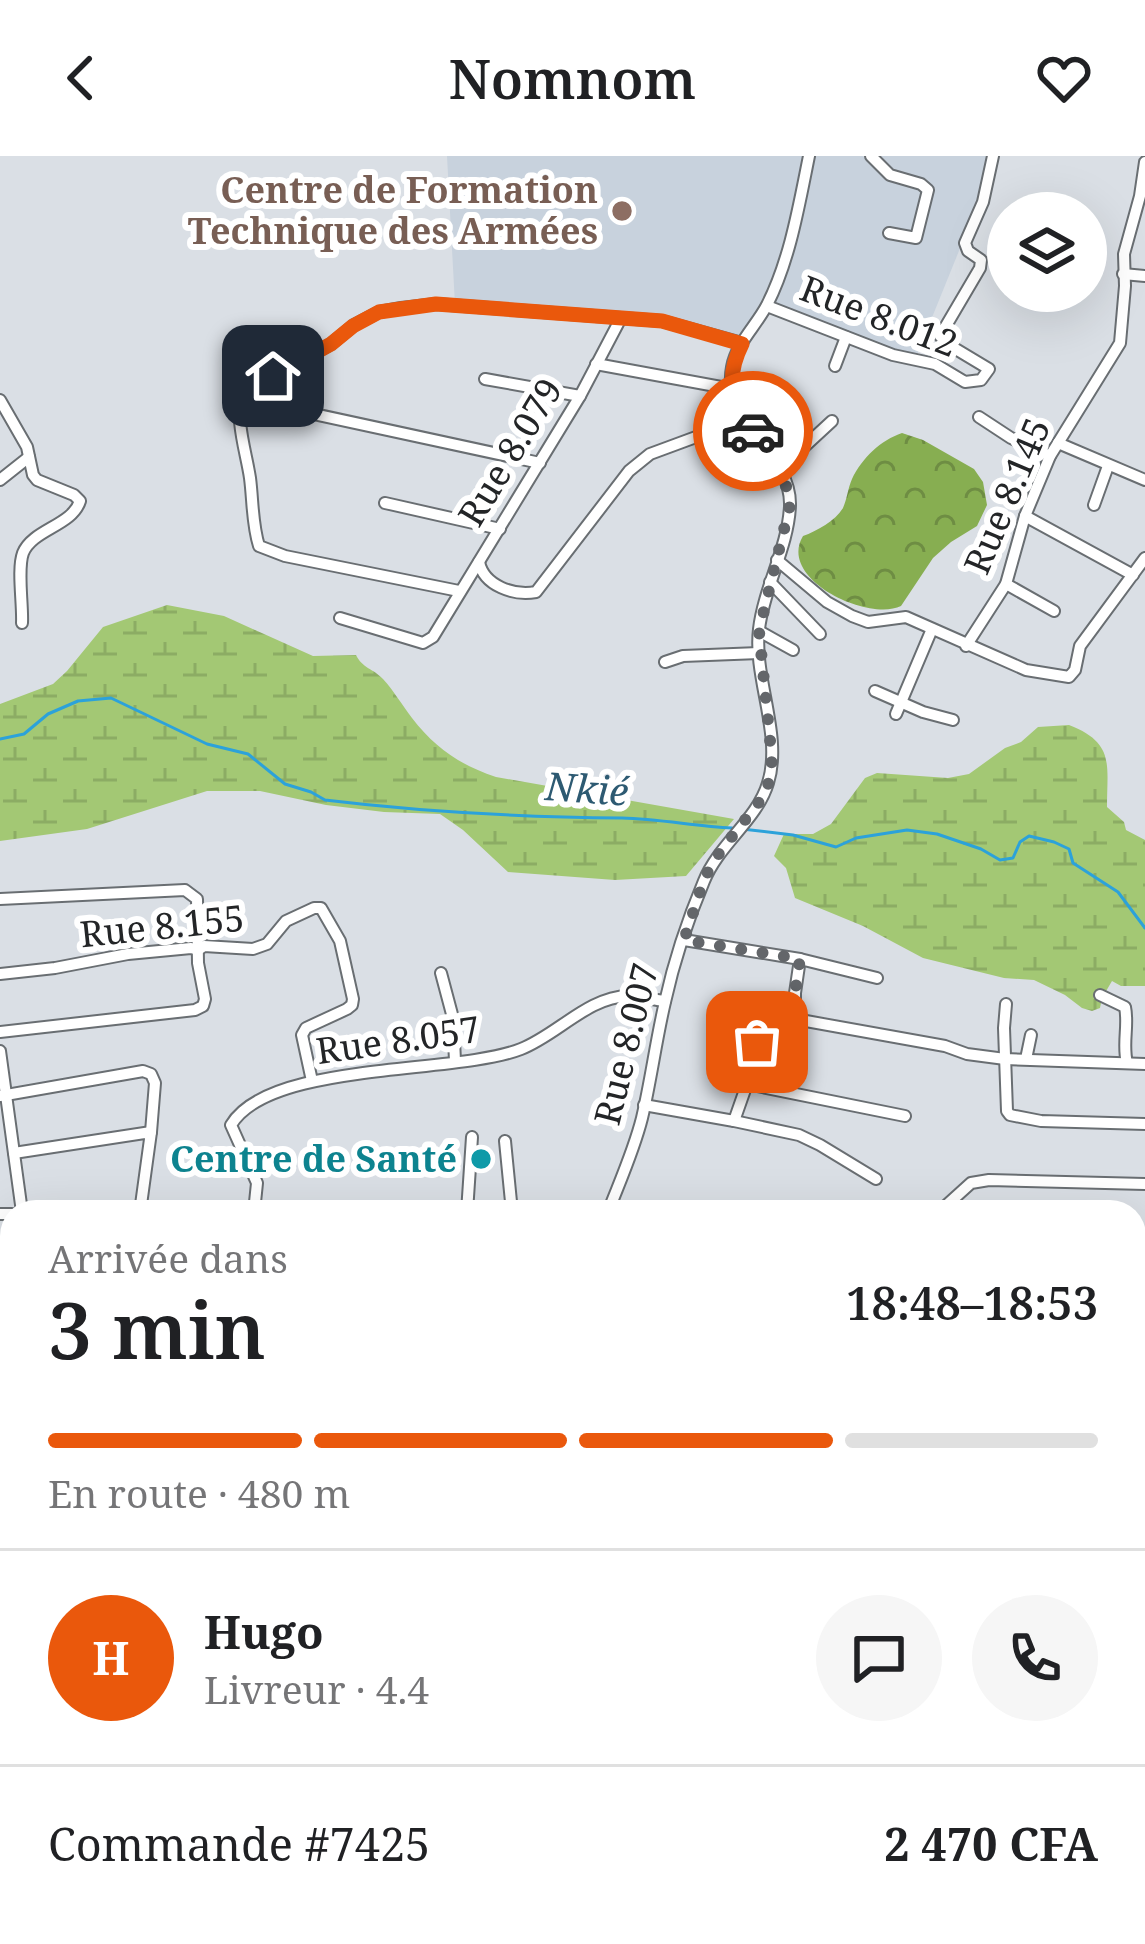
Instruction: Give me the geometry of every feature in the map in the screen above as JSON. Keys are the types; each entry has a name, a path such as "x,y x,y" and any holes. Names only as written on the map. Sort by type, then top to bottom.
{"street":[{"path":"809,156 784,259 766,306 732,363 732,389 739,412 781,469 832,422"},
{"path":"871,156 890,175 928,190 916,238 889,233"},
{"name":"Rue 8.012","path":"766,306 893,356 935,364 965,382 981,380 989,369 940,336 980,268 981,260 965,243 983,202 993,156"},
{"name":"Rue 8.145","path":"966,646 1006,584 1025,516 1050,456 1120,344 1124,254 1145,163"},
{"path":"1123,274 1145,276"},
{"path":"459,591 285,556 259,546 240,398 243,392 379,312 436,304 662,321 742,344"},
{"name":"Rue 8.079","path":"340,618 424,643 433,637 580,396 621,318"},
{"path":"835,366 846,338"},
{"path":"596,364 732,389"},
{"path":"485,379 580,396"},
{"path":"240,398 540,463"},
{"path":"0,400 26,447 37,480 80,501 76,512 26,547 21,565 22,623"},
{"path":"480,560 483,575 494,584 536,592 629,471 650,454 739,412"},
{"path":"980,417 1050,456"},
{"path":"1058,443 1145,480"},
{"path":"0,479 29,457"},
{"path":"1094,506 1108,466"},
{"name":"Rue 8.007","path":"612,1200 640,1123 665,1001 705,877 768,785 772,760 759,631 790,505 781,469"},
{"path":"385,503 500,529"},
{"path":"1025,516 1133,574"},
{"path":"777,560 827,602 852,616 868,622 906,617 1026,670 1063,679 1075,670 1080,646 1145,558"},
{"path":"770,582 820,634"},
{"path":"1006,584 1054,611"},
{"path":"899,708 932,629"},
{"path":"759,631 794,650"},
{"path":"665,662 698,655 759,653"},
{"path":"875,691 899,708 952,720"},
{"path":"0,898 185,890 197,899 205,999 195,1010 0,1032"},
{"name":"Rue 8.155","path":"0,974 204,946 253,949 267,944 286,920 321,908 340,941 353,999 347,1009 306,1028 302,1035 312,1082"},
{"path":"684,940 800,959 877,978"},
{"path":"795,1018 800,959"},
{"path":"441,973 453,1018 455,1060"},
{"path":"1100,994 1125,1007 1126,1063"},
{"name":"Rue 8.057","path":"255,1200 253,1169 232,1131 233,1119 258,1102 312,1082 493,1058 524,1048 605,1001 628,996 665,1001"},
{"path":"1006,1004 1006,1111 1014,1118 1145,1124"},
{"path":"734,1121 765,1016 1005,1059 1145,1064"},
{"path":"1026,1060 1031,1035"},
{"path":"0,1051 20,1200"},
{"path":"3,1095 143,1070 151,1074 155,1083 142,1200"},
{"path":"747,1084 905,1116"},
{"path":"644,1105 799,1135 876,1179"},
{"path":"14,1153 151,1132"},
{"path":"468,1200 472,1137"},
{"path":"505,1141 511,1200"},
{"path":"953,1200 971,1184 988,1180 1145,1184"}],"shaded area":[{"name":"Centre de Formation Technique des Armées","path":"447,156 805,156 781,263 763,305 738,335 663,318 455,305"},
{"path":"813,156 862,156 886,166 879,156 988,156 982,194 916,357 774,306 811,178"}],"green space":[{"path":"902,433 974,469 983,482 987,505 977,526 933,558 901,606 868,608 814,581 798,552 803,536 825,525 843,508 852,479 867,457"},
{"path":"167,605 224,616 313,656 356,655 383,679 430,738 460,761 496,777 734,819 686,876 615,880 508,872 440,814 326,805 260,791 207,791 87,829 0,841 0,704 53,684 103,627"},
{"path":"1069,725 1101,748 1107,767 1107,807 1126,830 1145,840 1145,986 1112,981 1100,1008 1092,1011 1034,980 1004,978 923,958 795,898 786,868 774,856 784,834 813,834 831,824 865,778 877,773 948,778 969,774 1038,727"}],"waterway":[{"name":"Nkié","path":"0,739 24,734 48,714 78,701 111,698 207,744 248,754 285,784 325,800 732,828"},
{"name":"Nkié","path":"742,829 793,835 836,847 856,838 907,830 937,834 1000,860 1013,858 1020,842 1029,836 1054,842 1069,849 1073,863 1118,892 1145,928"}],"way so far":[{"path":"753,431 781,469 790,505 759,631 772,760 760,801 705,877 684,940 800,959 795,1018 765,1016 757,1042"}],"place":[{"name":"Centre de Formation Technique des Armées","path":"622,211"},
{"name":"Centre de Santé","path":"481,1159"}],"route":[{"path":"273,376 379,312 400,308 436,304 662,321 742,344 732,363 732,389 739,412 753,431"}]}
